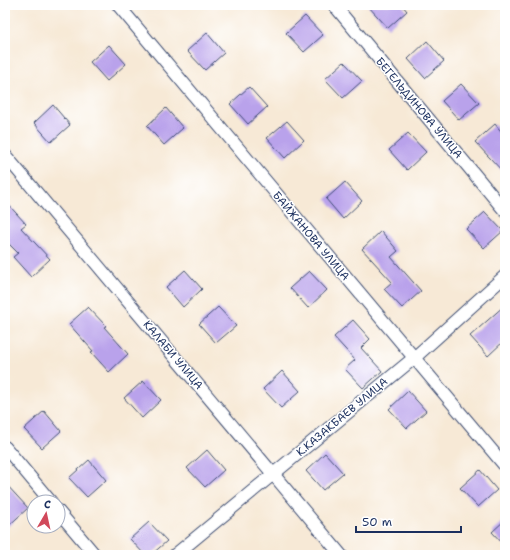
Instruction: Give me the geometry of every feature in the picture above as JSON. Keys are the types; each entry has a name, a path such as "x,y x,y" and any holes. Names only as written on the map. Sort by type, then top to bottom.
{"street":[{"name":"БАЙЖАНОВА УЛИЦА","path":"118,5 505,466"},
{"name":"БЕГЕЛЬДИНОВА УЛИЦА","path":"334,5 505,211"},
{"name":"КАЛАБИ УЛИЦА","path":"5,155 341,555"},
{"name":"К.КАЗАКБАЕВ УЛИЦА","path":"175,555 414,358 505,276"},
{"path":"5,447 44,494"},
{"path":"66,521 95,555"}],"building":[{"path":"367,5 402,5 407,11 388,28"},
{"path":"305,16 323,35 304,52 286,33"},
{"path":"207,33 224,53 205,70 187,51"},
{"path":"427,41 444,61 425,78 408,59"},
{"path":"109,45 126,64 107,81 90,62"},
{"path":"344,62 362,81 343,98 325,79"},
{"path":"461,84 479,103 459,120 442,101"},
{"path":"249,87 267,107 248,124 230,104"},
{"path":"53,105 70,125 51,142 34,123"},
{"path":"166,108 183,128 164,145 147,126"},
{"path":"287,121 304,140 285,158 267,138"},
{"path":"495,124 505,136 505,174 475,142"},
{"path":"408,133 426,152 407,170 389,150"},
{"path":"345,182 362,201 343,219 326,199"},
{"path":"5,201 26,224 21,228 50,259 31,277 13,257 18,253 5,240"},
{"path":"485,212 503,231 484,248 466,229"},
{"path":"381,231 398,251 391,257 421,291 402,308 384,289 392,282 362,249"},
{"path":"185,270 202,289 183,307 166,287"},
{"path":"309,271 327,290 308,308 290,288"},
{"path":"505,305 505,340 488,356 470,336"},
{"path":"88,307 106,326 104,327 128,354 109,372 69,324"},
{"path":"218,307 236,326 216,343 199,324"},
{"path":"353,320 370,339 361,348 382,371 363,388 345,369 355,360 334,337"},
{"path":"282,371 300,391 281,408 263,389"},
{"path":"143,381 161,400 142,418 124,398"},
{"path":"408,391 426,411 407,428 389,409"},
{"path":"44,411 61,431 42,448 24,429"},
{"path":"207,450 224,470 205,487 187,468"},
{"path":"325,453 343,473 323,490 306,471"},
{"path":"89,460 106,480 87,497 69,478"},
{"path":"480,470 497,490 478,507 460,488"},
{"path":"5,483 26,506 26,510 5,529"},
{"path":"505,520 505,546 492,532"},
{"path":"149,522 167,541 151,555 145,555 130,539"}]}
